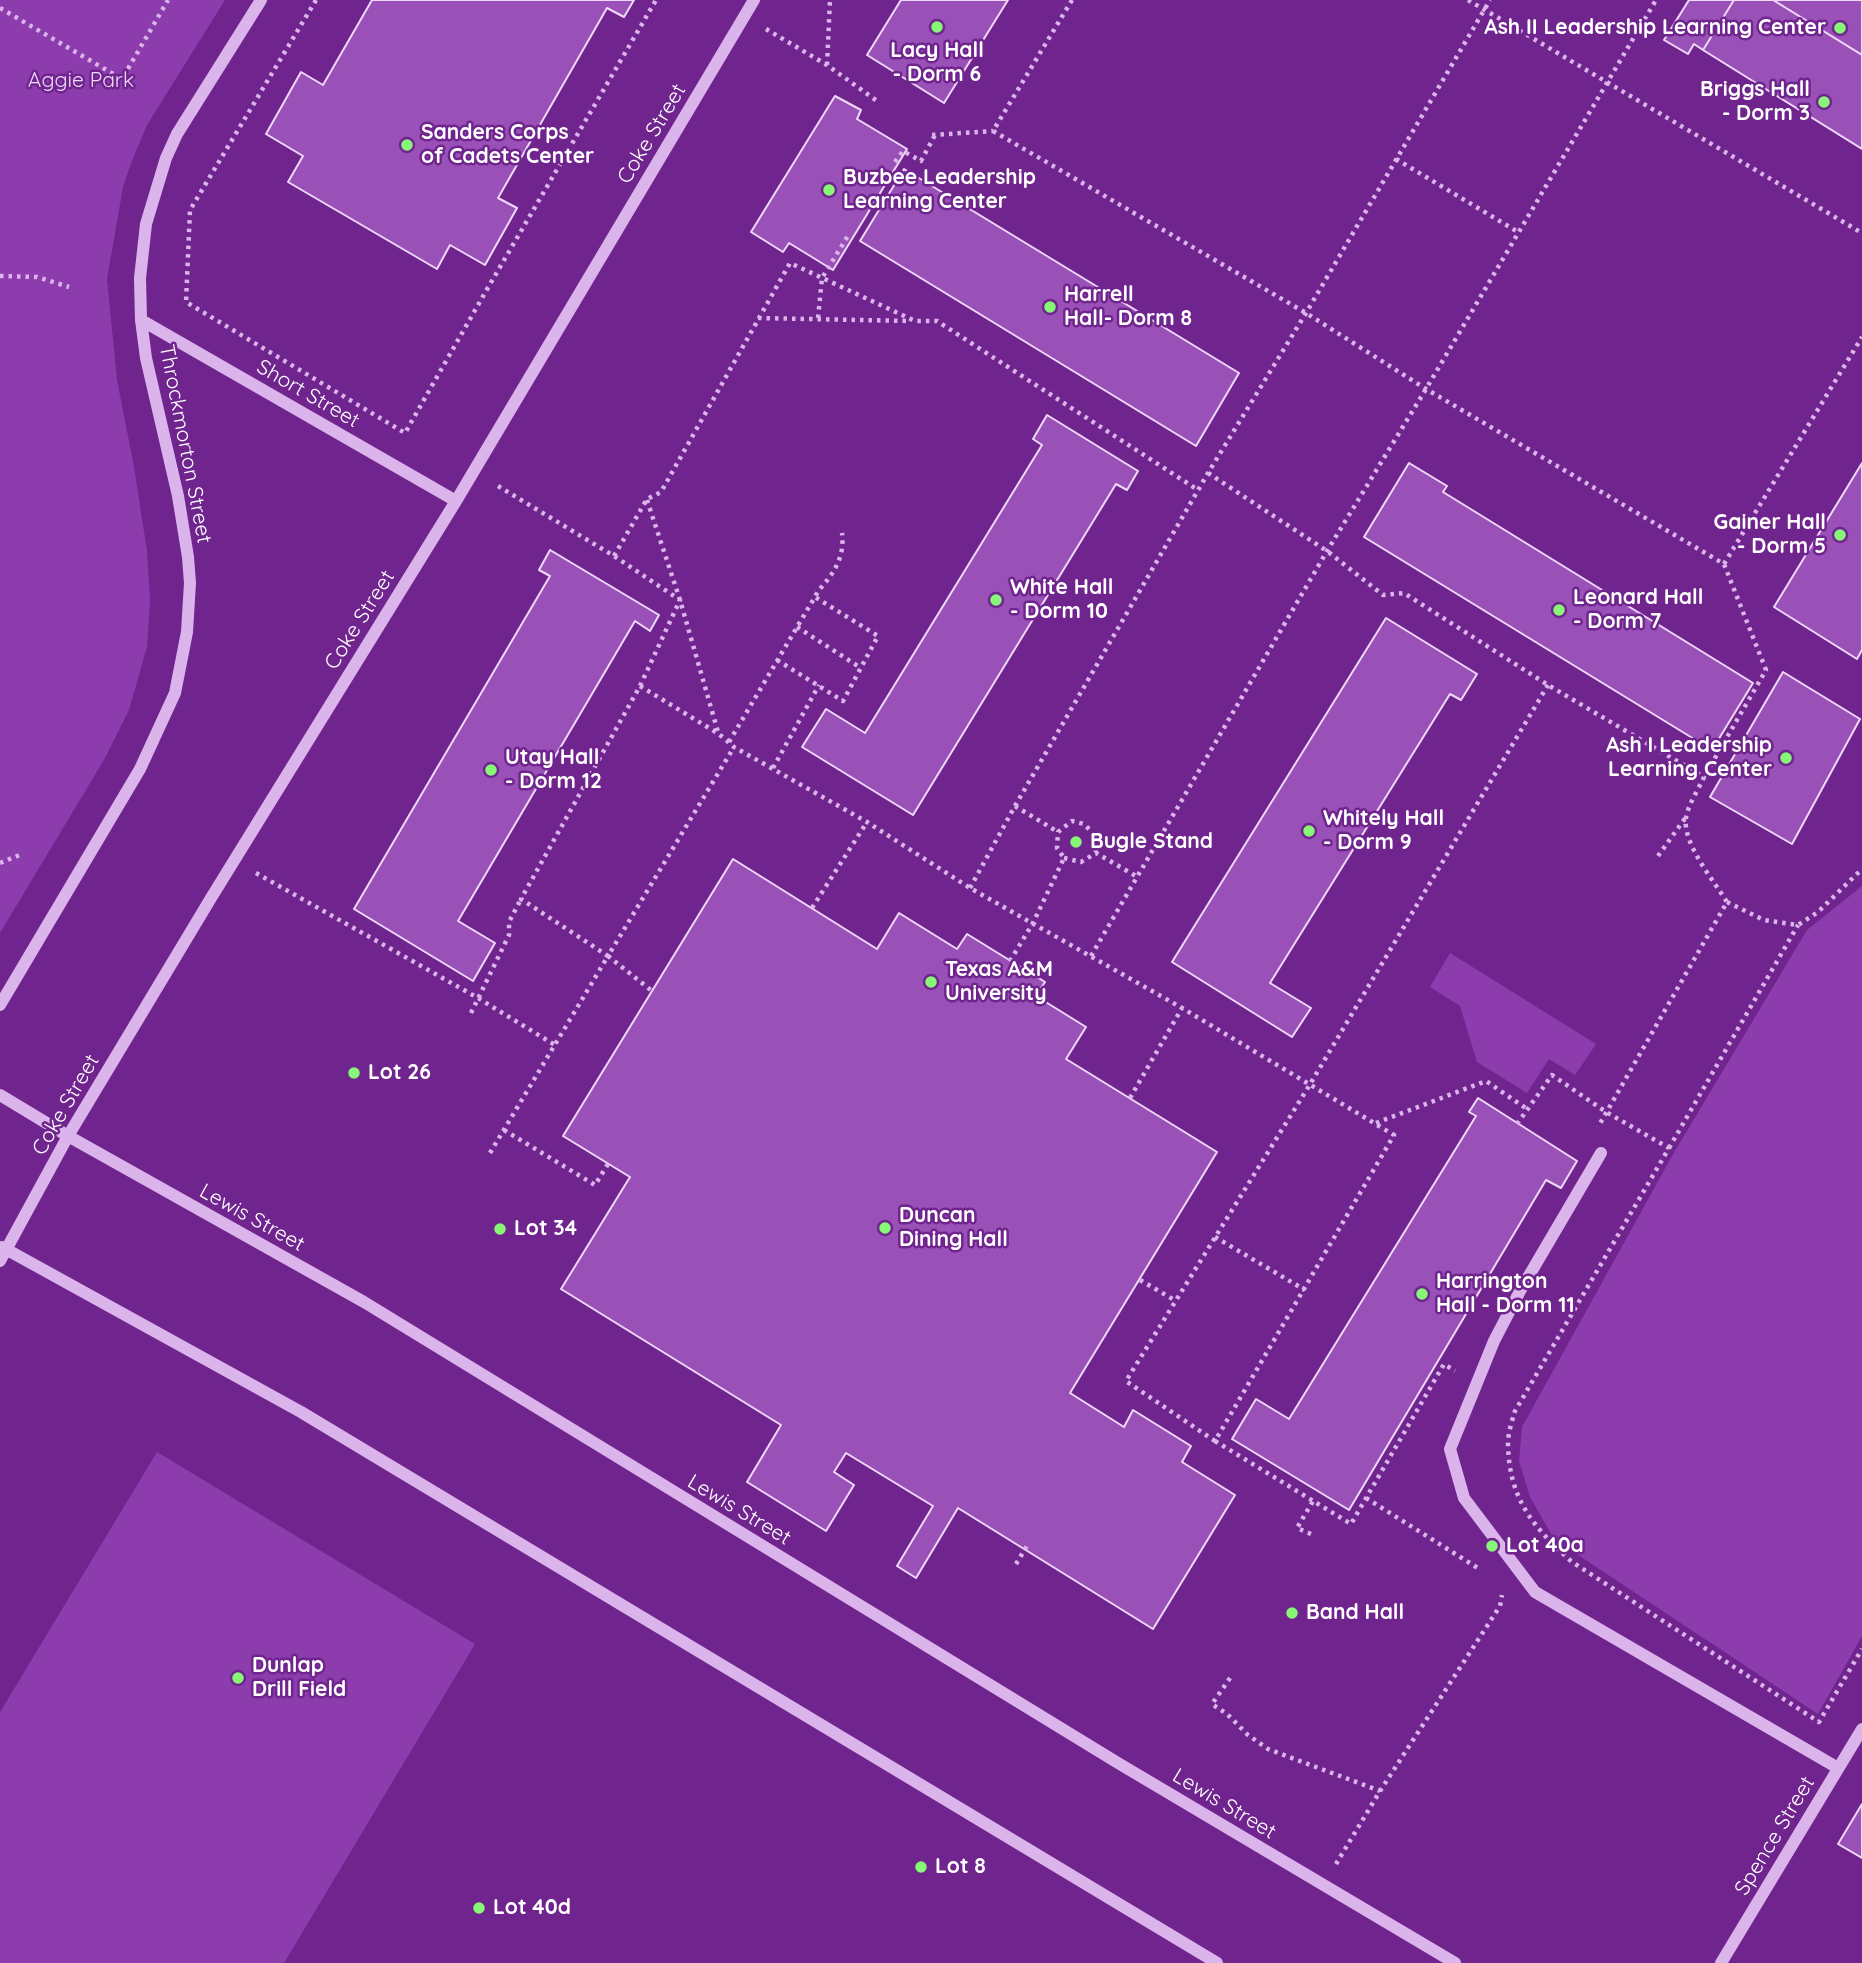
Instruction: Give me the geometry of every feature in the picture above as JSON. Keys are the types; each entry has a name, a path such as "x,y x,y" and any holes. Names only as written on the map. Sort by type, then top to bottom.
{"street":[{"name":"Throckmorton Street","path":"0,1005 140,769 175,693 189,608 188,557 178,496 146,358 141,320 140,278 146,224 166,158 190,112 261,0"},
{"name":"Coke Street","path":"2,1252 68,1136 456,501 754,0"},
{"name":"Short Street","path":"141,320 456,501"},
{"name":"Lewis Street","path":"0,1096 363,1303 1106,1756 1455,1963"},
{"path":"1601,1153 1520,1291 1494,1341 1450,1449 1464,1498 1535,1591 1838,1769"},
{"path":"2,1252 301,1412 1217,1963"},
{"name":"Spence Street","path":"1721,1963 1862,1729"}],"path":[{"path":"0,8 122,79 168,0"},
{"path":"316,0 190,210 186,302 405,433 656,0"},
{"path":"827,65 830,0"},
{"path":"993,131 1072,0"},
{"path":"1468,0 1862,233"},
{"path":"970,888 1198,490 1306,313 1490,0"},
{"path":"1091,956 1327,551 1656,0"},
{"path":"745,16 827,65 877,102"},
{"path":"895,162 903,151 921,161 934,135 993,131 1306,313 1426,389 1724,564 1766,670 1704,777 1686,817 1658,856"},
{"path":"1396,159 1518,232"},
{"path":"818,318 822,278 849,234"},
{"path":"614,556 647,499 661,492 790,264 915,321"},
{"path":"0,276 37,277 69,287"},
{"path":"758,318 937,321 1198,490"},
{"path":"1724,564 1862,337"},
{"path":"1208,473 1327,551 1383,594 1404,593 1548,685 1704,777"},
{"path":"491,481 680,600"},
{"path":"647,499 719,734"},
{"path":"729,742 815,597 833,574 844,547 842,533"},
{"path":"777,660 843,701 878,636 815,597"},
{"path":"471,1013 509,935 509,922 640,686 680,600"},
{"path":"797,627 861,668"},
{"path":"773,768 819,685"},
{"path":"1444,1364 1351,1524 1215,1441 1126,1381 1309,1086 1548,685"},
{"path":"640,686 719,734 734,747 867,822 970,888 1182,1009 1394,1135 1215,1441"},
{"path":"490,1153 734,747"},
{"path":"1015,806 1058,832"},
{"path":"1686,817 1686,832 1702,865 1727,902 1764,920 1798,925"},
{"path":"1072,821 1084,824 1095,835 1096,853 1081,862 1064,858 1057,848 1058,832 1072,821"},
{"path":"811,908 867,822"},
{"path":"1096,853 1136,876"},
{"path":"0,863 22,854"},
{"path":"1010,961 1033,923 1064,858"},
{"path":"1862,869 1818,912 1798,925 1515,1411 1508,1442 1512,1474 1522,1507 1544,1538 1572,1562 1819,1722 1862,1649"},
{"path":"251,870 478,998 555,1045"},
{"path":"521,899 608,956 652,991"},
{"path":"1593,1136 1727,902"},
{"path":"1130,1098 1182,1009"},
{"path":"1517,1124 1552,1075 1606,1112 1669,1148"},
{"path":"1375,1123 1486,1081 1528,1109"},
{"path":"504,1130 595,1185 608,1164"},
{"path":"1215,1237 1305,1290"},
{"path":"1140,1280 1176,1301"},
{"path":"1366,1498 1490,1576"},
{"path":"1311,1534 1297,1528 1313,1501"},
{"path":"1016,1564 1027,1546"},
{"path":"1341,1856 1500,1606 1502,1597 1499,1588"},
{"path":"1230,1678 1212,1704 1227,1714 1248,1735 1268,1749 1380,1791"}],"green space":[{"name":"Aggie Park","path":"0,0 225,0 147,125 133,158 123,187 107,279 117,380 147,551 150,600 147,647 129,710 104,760 0,933"},
{"path":"1862,886 1862,1636 1818,1714 1554,1539 1530,1497 1519,1461 1522,1427 1672,1156 1807,930"},
{"path":"1450,953 1596,1044 1575,1075 1549,1059 1527,1093 1477,1062 1460,1006 1430,987"},
{"name":"Dunlap Drill Field","path":"157,1452 475,1644 284,1963 0,1963 0,1712"}],"building":[{"name":"Sanders Corps of Cadets Center","path":"372,0 634,0 624,17 607,8 498,198 517,208 485,265 450,245 437,269 288,182 303,156 266,134 301,72 323,85"},
{"name":"Lacy Hall - Dorm 6","path":"901,0 1008,0 944,103 867,55"},
{"name":"Ash II Leadership Learning Center","path":"1689,0 1734,0 1703,50 1694,44 1688,54 1664,40"},
{"name":"Briggs Hall - Dorm 3","path":"1734,0 1773,0 1862,55 1862,149 1703,50"},
{"name":"Ash II Leadership Learning Center","path":"1773,0 1862,0 1862,55"},
{"name":"Buzbee Leadership Learning Center","path":"835,96 861,110 857,119 907,149 833,270 789,243 783,252 751,232"},
{"name":"Harrell Hall- Dorm 8","path":"904,169 1239,373 1196,446 860,241"},
{"name":"White Hall - Dorm 10","path":"1047,415 1138,471 1127,490 1116,484 913,815 802,747 826,709 865,733 1042,445 1033,439"},
{"name":"Leonard Hall - Dorm 7","path":"1409,463 1447,486 1443,492 1753,683 1712,750 1364,537"},
{"name":"Gainer Hall - Dorm 5","path":"1862,463 1862,650 1857,659 1774,607"},
{"name":"Utay Hall - Dorm 12","path":"550,550 659,615 650,631 635,621 458,921 495,943 473,981 354,909 550,576 539,570"},
{"name":"Whitely Hall - Dorm 9","path":"1386,618 1477,674 1461,700 1450,694 1270,983 1311,1008 1292,1037 1172,962"},
{"name":"Ash I Leadership Learning Center","path":"1783,672 1860,719 1792,844 1710,797"},
{"name":"Duncan Dining Hall","path":"733,859 877,949 899,913 957,949 967,934 1045,982 1036,996 1086,1027 1066,1059 1217,1152 1070,1393 1124,1427 1133,1410 1191,1446 1182,1462 1235,1495 1153,1629 958,1508 916,1578 897,1566 933,1506 846,1453 834,1472 854,1485 826,1531 747,1482 781,1425 561,1289 630,1177 563,1136"},
{"name":"Harrington Hall - Dorm 11","path":"1478,1098 1577,1161 1561,1188 1546,1180 1349,1510 1232,1439 1256,1399 1289,1419 1476,1116 1469,1112"},
{"path":"1862,1804 1862,1858 1838,1844"}],"place":[{"name":"Lacy Hall - Dorm 6","path":"937,27"},
{"name":"Ash II Leadership Learning Center","path":"1840,28"},
{"name":"Briggs Hall - Dorm 3","path":"1824,102"},
{"name":"Sanders Corps of Cadets Center","path":"407,145"},
{"name":"Buzbee Leadership Learning Center","path":"829,190"},
{"name":"Harrell Hall- Dorm 8","path":"1050,307"},
{"name":"Gainer Hall - Dorm 5","path":"1840,535"},
{"name":"White Hall - Dorm 10","path":"996,600"},
{"name":"Leonard Hall - Dorm 7","path":"1559,610"},
{"name":"Ash I Leadership Learning Center","path":"1786,758"},
{"name":"Utay Hall - Dorm 12","path":"491,770"},
{"name":"Whitely Hall - Dorm 9","path":"1309,831"},
{"name":"Bugle Stand","path":"1076,842"},
{"name":"Texas A&M University","path":"931,982"},
{"name":"Lot 26","path":"354,1073"},
{"name":"Duncan Dining Hall","path":"885,1228"},
{"name":"Lot 34","path":"500,1229"},
{"name":"Harrington Hall - Dorm 11","path":"1422,1294"},
{"name":"Lot 40a","path":"1492,1546"},
{"name":"Band Hall","path":"1292,1613"},
{"name":"Dunlap Drill Field","path":"238,1678"},
{"name":"Lot 8","path":"921,1867"},
{"name":"Lot 40d","path":"479,1908"}]}
